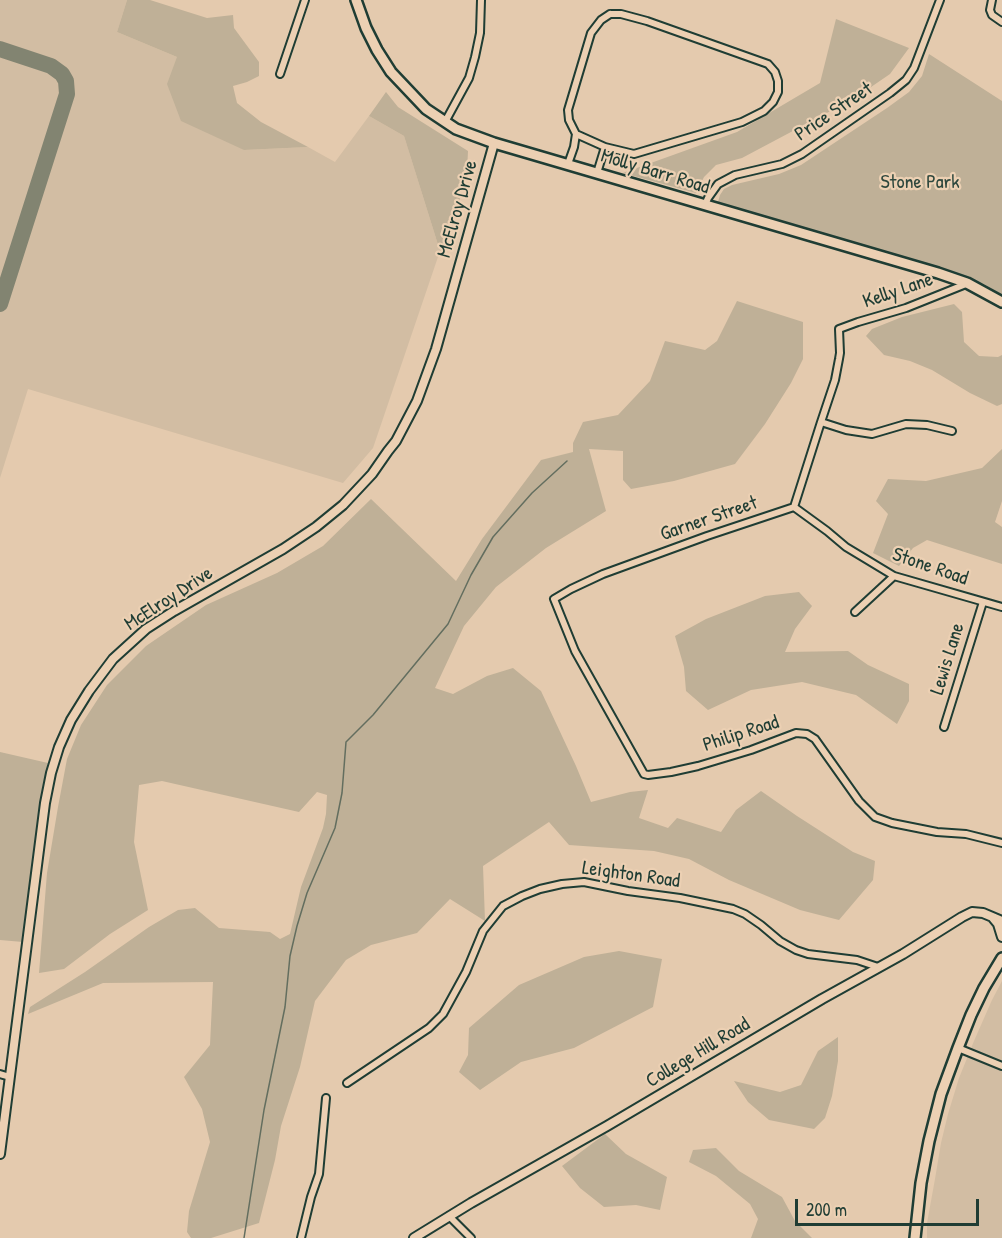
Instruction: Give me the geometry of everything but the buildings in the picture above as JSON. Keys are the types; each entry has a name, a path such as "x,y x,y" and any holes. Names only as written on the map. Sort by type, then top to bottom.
{"main road":[{"name":"Molly Barr Road","path":"356,0 366,28 391,72 426,109 456,129 597,174 938,273 967,283 1002,302"},
{"path":"915,1238 921,1183 941,1094 958,1047 984,988 1002,958"}],"street":[{"path":"280,74 305,0"},
{"path":"445,122 469,78 480,33 481,0"},
{"name":"Price Street","path":"705,205 718,184 726,179 782,164 802,154 906,80 914,68 940,0"},
{"path":"992,0 990,10 992,15 1002,22"},
{"path":"610,14 621,14 730,50 768,64 775,72 778,92 773,102 764,111 742,122 634,154 605,147 576,134 568,120 568,110 591,33 601,20 610,14"},
{"path":"567,164 574,147 576,134"},
{"name":"McElroy Drive","path":"0,1154 45,803 54,765 71,720 88,691 113,659 146,628 283,549 316,527 343,505 383,459 396,441 417,401 436,349 494,143"},
{"path":"597,174 605,147"},
{"name":"Kelly Lane","path":"821,422 835,380 840,353 839,329 858,321 906,308 967,283"},
{"path":"794,507 821,422 846,430 872,434 906,424 927,425 952,431"},
{"name":"Stone Road","path":"794,507 846,547 894,576 1002,607"},
{"name":"Garner Street","path":"554,599 603,574 794,507"},
{"path":"855,612 894,576"},
{"name":"Philip Road","path":"554,599 575,651 644,774 671,772 701,765 796,733 807,734 815,739 859,801 875,817 892,824 975,836 1002,843"},
{"name":"Lewis Lane","path":"944,727 983,602"},
{"name":"Leighton Road","path":"347,1083 429,1028 442,1014 456,992 483,931 503,906 540,889 562,884 584,882 733,909 745,914 780,941 796,950 808,954 857,960 878,967"},
{"name":"College Hill Road","path":"414,1238 903,954 962,917 972,912 983,913 1002,921"},
{"path":"992,916 1002,916"},
{"path":"992,916 998,924 1002,937"},
{"path":"958,1047 1002,1066"},
{"path":"0,1074 10,1077"},
{"path":"302,1238 311,1197 319,1174 326,1098"},
{"path":"449,1216 471,1238"}],"shaded area":[{"path":"0,0 127,0 117,32 177,57 244,150 308,147 335,162 369,116 404,136 440,251 373,448 343,483 28,389 0,478"},
{"path":"1002,981 1002,1238 927,1238 927,1223 948,1114 974,1041"}],"green space":[{"path":"127,0 150,0 207,18 233,15 234,28 259,62 259,76 233,86 237,103 261,122 308,147 244,150 181,121 167,84 177,57 117,32"},
{"path":"836,19 909,48 890,74 855,98 742,158 716,165 704,177 696,193 623,173 737,132 820,83"},
{"name":"Stone Park","path":"929,54 1002,101 1002,295 984,284 854,249 771,218 718,202 724,189 779,174 801,165 887,108 909,92 922,76"},
{"path":"386,92 398,107 468,151 467,172 448,244 440,251 404,136 369,116"},
{"path":"737,301 803,322 803,359 765,424 735,464 674,481 631,489 623,480 623,451 589,449 606,511 546,548 496,587 464,626 435,688 453,694 487,676 513,668 541,691 591,802 648,790 639,818 668,828 677,818 721,832 736,810 761,791 853,852 875,861 873,880 839,920 800,910 729,880 689,859 654,851 569,845 549,822 483,866 485,921 450,899 417,933 371,945 346,960 315,1001 300,1067 281,1126 259,1223 211,1238 191,1238 187,1232 189,1211 210,1142 202,1109 184,1077 210,1045 213,982 103,983 28,1014 30,1007 178,910 195,908 219,928 270,932 280,939 290,934 301,887 323,828 327,795 317,792 299,812 162,781 139,785 134,842 148,910 110,934 64,969 39,973 47,873 58,807 67,759 81,725 107,685 146,646 206,605 277,573 323,546 371,499 456,581 482,539 541,460 573,452 573,443 583,422 618,415 650,381 665,341 705,350 717,341"},
{"path":"954,304 962,312 964,342 979,356 998,357 1002,355 1002,404 997,406 970,393 932,370 910,361 884,355 866,336 872,329 902,317"},
{"path":"1002,449 1002,501 995,522 1002,527 1002,564 927,540 913,548 899,566 873,553 888,514 876,501 888,479 926,481 982,468"},
{"path":"799,592 812,606 795,629 785,652 848,651 868,665 909,684 909,701 897,724 856,695 802,682 751,690 708,710 686,691 684,667 675,636 706,619 765,596"},
{"path":"0,752 48,763 42,789 23,942 0,940"},
{"path":"619,951 662,959 653,1007 574,1048 521,1062 480,1090 459,1072 468,1055 469,1028 519,985 584,957"},
{"path":"838,1037 838,1061 832,1096 825,1118 814,1129 769,1120 748,1102 734,1081 780,1092 801,1085 818,1051"},
{"path":"605,1134 626,1154 667,1177 660,1210 636,1205 604,1207 580,1188 562,1166"},
{"path":"716,1148 739,1171 782,1197 795,1221 812,1238 751,1238 758,1219 750,1204 716,1176 689,1162 693,1150"}],"waterway":[{"path":"244,1238 264,1110 285,1007 290,956 307,893 335,828 342,793 346,742 373,715 448,624 471,575 493,537 532,493 567,461"}],"taxiway":[{"path":"0,49 51,66 62,74 66,81 67,94 0,304"}]}
